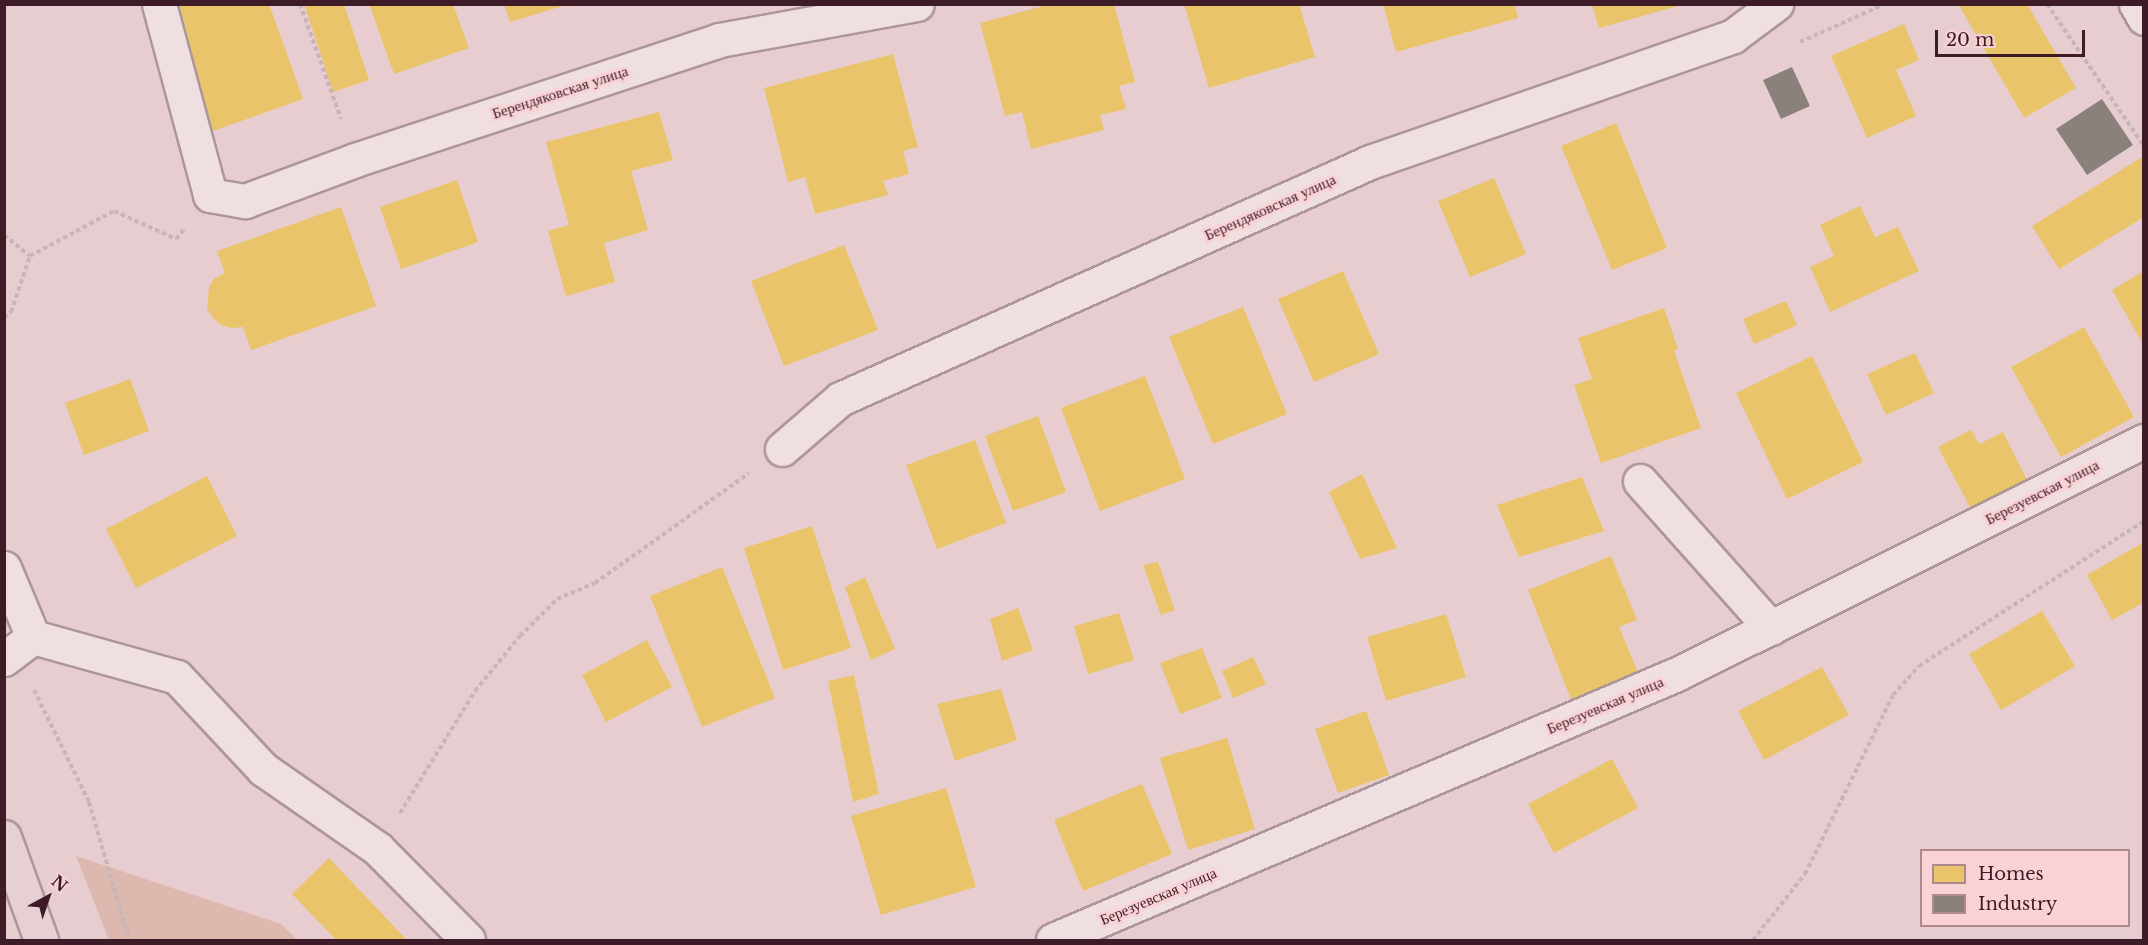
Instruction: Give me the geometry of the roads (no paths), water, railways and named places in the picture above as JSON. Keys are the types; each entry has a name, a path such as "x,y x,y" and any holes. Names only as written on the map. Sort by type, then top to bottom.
{"main road":[{"path":"4,837 41,940"}],"street":[{"name":"Берендяковская улица","path":"159,4 210,195 245,201 356,160 719,40 917,4"},
{"name":"Берендяковская улица","path":"782,449 840,399 1370,162 1733,36 1776,4"},
{"path":"2136,4 2144,18"},
{"name":"Березуевская улица","path":"1053,940 1677,674 2144,441"},
{"path":"1640,481 1771,628"},
{"path":"4,568 17,649 177,677 263,769 378,849 468,940"}]}
